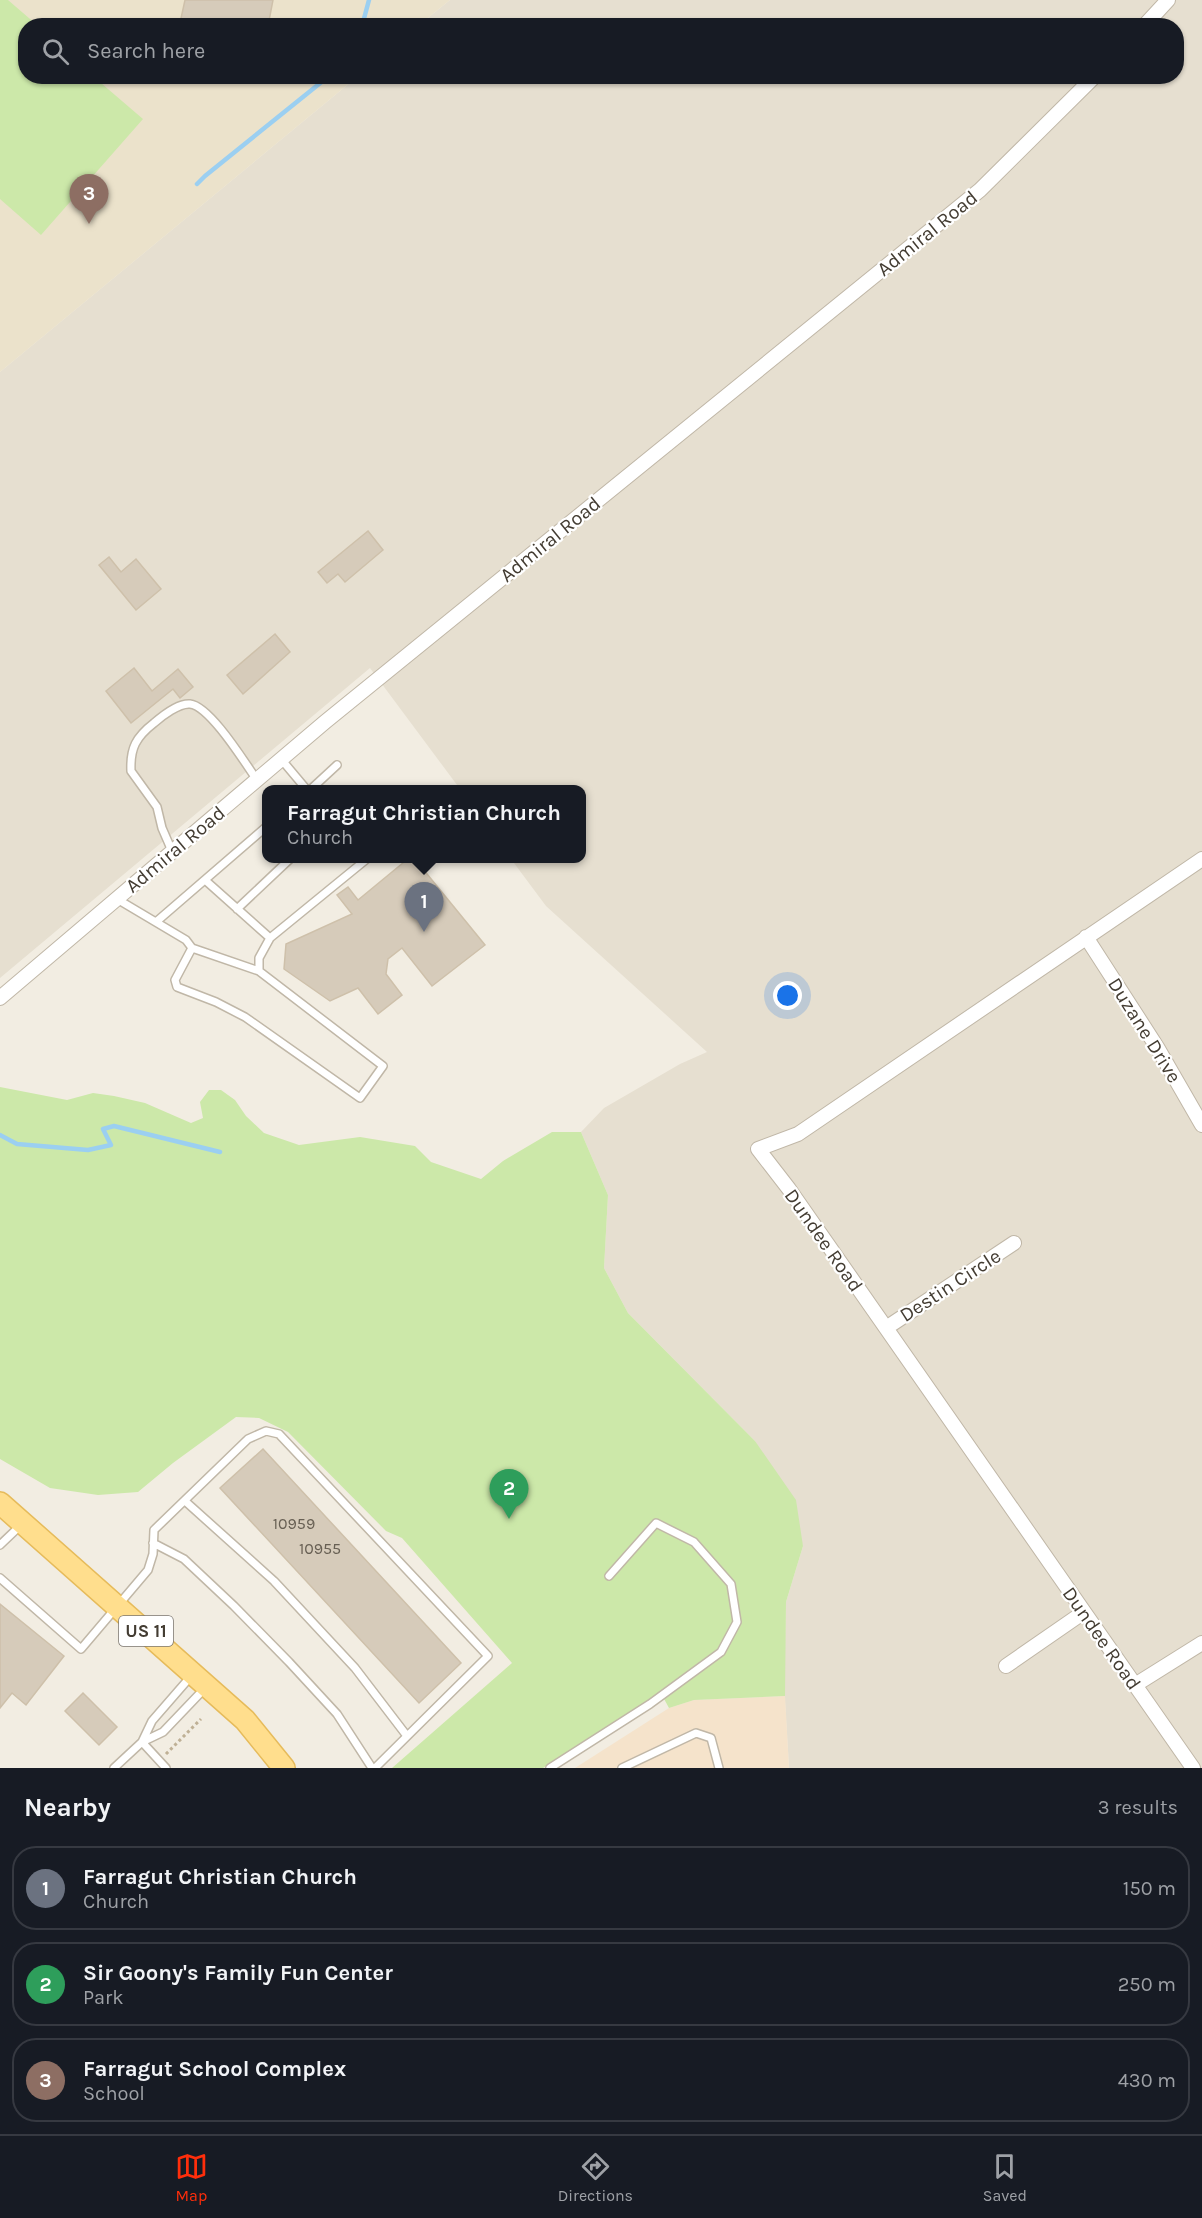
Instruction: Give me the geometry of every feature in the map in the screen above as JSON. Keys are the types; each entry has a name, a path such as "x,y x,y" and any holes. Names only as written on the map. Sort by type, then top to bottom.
{"main road":[{"name":"US 11","path":"0,1503 245,1720 284,1768"}],"street":[{"path":"1151,18 1168,0"},
{"name":"Admiral Road","path":"0,998 281,759 980,190 1087,84"},
{"name":"Dundee Road","path":"1193,1768 789,1189 758,1149 798,1134 1202,859"},
{"name":"Duzane Drive","path":"1086,937 1157,1047 1202,1125"},
{"name":"Destin Circle","path":"886,1328 1014,1243"},
{"path":"1006,1666 1084,1612"},
{"path":"1135,1685 1202,1643"}],"lane":[{"path":"172,852 162,828 157,807 131,771 134,744 154,722 178,707 194,705 205,712 226,735 257,780"},
{"path":"281,759 304,785"},
{"path":"313,785 337,765"},
{"path":"156,922 262,831"},
{"path":"237,909 286,863"},
{"path":"259,971 259,958 270,939 362,863"},
{"path":"205,880 270,939"},
{"path":"117,899 186,940 192,948 259,971 383,1066 360,1098 245,1017 216,1002 177,987 175,980 192,948"},
{"path":"0,1578 81,1649 148,1570 154,1530 248,1439 266,1431 279,1434 488,1656 373,1768 337,1714 289,1662 184,1559 153,1543"},
{"path":"185,1501 274,1581 355,1668 407,1736"},
{"path":"0,1545 23,1523"},
{"path":"550,1768 650,1704 722,1652 737,1622 731,1584 694,1542 656,1523 609,1576"},
{"path":"142,1742 152,1721 200,1680"},
{"path":"114,1768 142,1742 163,1732 200,1680"},
{"path":"622,1768 696,1733 711,1738 719,1768"},
{"path":"142,1742 166,1768"}],"path":[{"path":"159,1761 201,1719"}],"shaded area":[{"path":"0,0 450,0 428,18 18,18 18,84 349,84 0,372"},
{"path":"450,0 1202,0 1202,1768 789,1768 784,1684 786,1602 803,1546 755,1441 628,1313 604,1268 608,1195 581,1132 604,1108 680,1064 707,1052 546,906 514,863 586,863 586,785 457,785 370,668 0,978 0,372 349,84 1184,84 1184,18 428,18"},
{"path":"785,1696 789,1768 575,1768 669,1708 694,1700"}],"green space":[{"path":"0,0 8,0 29,18 18,18 18,84 102,84 143,119 41,235 0,199"},
{"path":"0,1087 67,1100 93,1093 114,1096 145,1103 191,1123 203,1118 200,1102 209,1090 221,1090 235,1100 246,1116 264,1133 299,1145 360,1137 415,1146 431,1162 481,1179 503,1161 552,1132 581,1132 608,1195 604,1268 628,1313 755,1441 796,1500 803,1546 786,1602 785,1696 694,1700 669,1708 663,1697 543,1768 392,1768 512,1663 402,1538 386,1531 288,1432 259,1418 236,1417 138,1492 98,1495 50,1488 0,1459"}],"building":[{"path":"185,0 273,0 270,18 181,18"},
{"path":"368,531 383,550 345,582 338,574 327,583 318,572"},
{"path":"109,557 121,572 136,559 161,589 136,610 99,565"},
{"path":"275,634 290,652 243,694 227,675"},
{"path":"134,668 152,691 178,669 193,687 180,698 173,689 131,723 106,691"},
{"path":"403,863 418,863 485,945 432,986 402,948 388,959 386,974 402,995 378,1014 358,988 330,1001 284,969 286,944 352,914 337,895 348,887 358,900"},
{"path":"263,1449 461,1663 419,1703 220,1488"},
{"path":"0,1604 64,1656 26,1705 12,1693 0,1708"},
{"path":"83,1693 117,1727 99,1745 65,1711"}],"waterway":[{"path":"364,18 369,0"},
{"path":"197,184 319,84"},
{"path":"0,1135 17,1144 88,1150 111,1145 103,1129 114,1126 220,1152"}],"place":[{"name":"Farragut School Complex","path":"89,224"},
{"name":"Farragut Christian Church","path":"424,932"},
{"name":"Sir Goony's Family Fun Center","path":"509,1519"}]}
